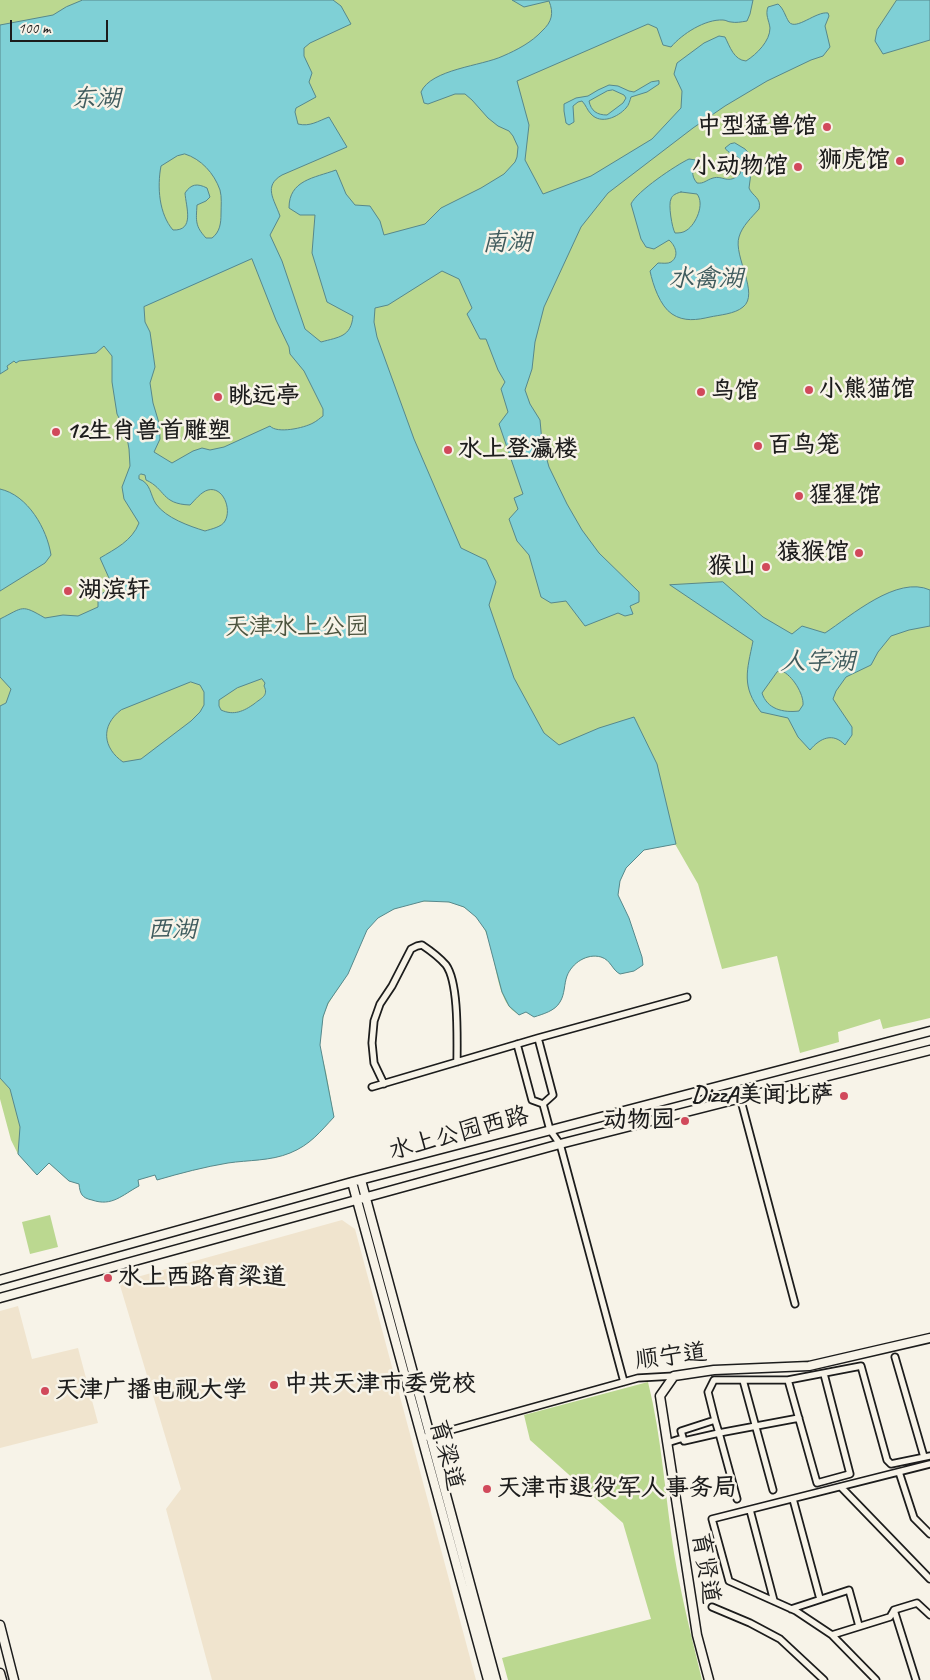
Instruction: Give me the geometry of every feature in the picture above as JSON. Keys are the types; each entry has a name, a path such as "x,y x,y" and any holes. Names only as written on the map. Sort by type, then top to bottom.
{"main road":[{"name":"水上公园西路","path":"0,1280 357,1181 930,1030"},
{"name":"水上公园西路","path":"0,1298 560,1144 930,1050"},
{"name":"育梁道","path":"357,1181 426,1437 488,1680"},
{"name":"顺宁道","path":"674,1376 714,1370 809,1366 930,1338"},
{"name":"育贤道","path":"674,1376 660,1396 697,1635 709,1680"},
{"path":"426,1437 496,1680"},
{"path":"0,1625 14,1680"},
{"path":"0,1673 2,1680"}],"street":[{"path":"384,1084 374,1063 372,1043 374,1021 380,1004 392,986 411,949 417,946 422,945 438,956 447,967 456,1010 457,1062"},
{"path":"372,1087 516,1044 687,997"},
{"path":"538,1038 553,1095 543,1104"},
{"path":"516,1044 532,1100 543,1104"},
{"path":"740,1097 795,1304"},
{"path":"543,1104 550,1130 560,1144 624,1382"},
{"path":"737,1499 708,1392 714,1380 788,1380 861,1366 887,1460 892,1464 927,1457 895,1357"},
{"path":"788,1380 817,1483 850,1474 824,1374"},
{"name":"顺宁道","path":"426,1437 638,1378 674,1376"},
{"path":"743,1380 772,1490"},
{"path":"715,1420 681,1431 684,1441 799,1418"},
{"path":"667,1443 683,1438"},
{"path":"876,1680 832,1635 791,1609 729,1581 712,1520 930,1464"},
{"path":"899,1472 914,1518 930,1534"},
{"path":"841,1487 930,1579"},
{"path":"793,1499 820,1600"},
{"path":"750,1510 774,1601"},
{"path":"791,1609 849,1590 859,1626"},
{"path":"832,1635 890,1617 894,1610 918,1603 930,1616"},
{"path":"712,1607 750,1623 780,1639 824,1680"},
{"path":"894,1610 916,1680"}],"shaded area":[{"name":"中共天津市委党校","path":"342,1220 355,1229 476,1680 212,1680 166,1509 181,1489 119,1282"},
{"name":"天津广播电视大学","path":"18,1306 32,1359 78,1348 98,1423 0,1448 0,1311"}],"green space":[{"name":"天津水上公园","path":"0,0 930,0 930,1018 883,1029 880,1019 838,1032 839,1042 800,1053 777,956 722,969 698,884 675,844 644,850 626,868 620,881 618,895 622,906 634,971 620,974 601,957 596,956 580,960 569,972 563,996 558,1005 548,1012 534,1017 526,1012 519,1015 509,1006 502,993 492,952 483,926 474,915 463,907 452,903 425,901 397,908 374,922 366,931 349,971 329,1002 323,1019 320,1046 334,1117 314,1138 297,1150 275,1158 236,1162 192,1170 157,1180 155,1175 138,1180 139,1186 117,1199 106,1202 84,1197 79,1184 69,1181 49,1163 37,1175 18,1154 11,1140 0,1099"},
{"path":"50,1215 58,1247 30,1254 22,1222"},
{"path":"648,1382 660,1446 677,1569 702,1680 508,1680 502,1658 651,1619 623,1523 530,1440 524,1415"}],"water":[{"name":"西湖","path":"83,0 333,0 341,6 351,24 310,43 304,48 304,56 312,73 309,82 316,97 296,108 295,112 298,124 302,125 329,117 347,147 282,175 276,179 271,188 280,216 270,235 282,261 305,329 321,342 339,337 347,332 352,323 353,316 327,302 312,253 315,215 300,215 289,208 293,191 311,178 336,170 346,194 355,205 370,206 380,221 384,235 425,224 441,208 504,174 517,157 518,147 509,131 498,126 488,118 465,94 455,94 428,104 424,103 421,92 427,84 446,73 494,59 519,48 534,39 550,21 552,13 549,1 524,7 512,0 753,0 747,21 730,22 716,20 709,22 688,32 671,47 663,45 657,28 648,24 517,81 529,125 525,160 543,194 591,176 652,139 681,108 682,91 674,74 677,63 704,43 719,36 725,37 735,56 746,61 758,51 768,38 770,28 767,15 768,7 778,4 792,24 801,23 823,13 828,13 829,16 825,26 830,47 823,56 767,81 725,106 608,193 581,227 544,307 535,342 532,369 525,390 530,404 540,420 542,442 549,467 567,504 582,530 599,553 639,592 639,602 630,606 633,614 625,616 618,613 585,626 566,601 551,603 541,597 529,555 517,541 509,519 518,509 514,498 523,494 499,424 508,412 501,389 505,382 498,370 486,339 480,339 467,314 472,308 459,279 442,271 388,305 375,308 374,322 377,337 414,439 461,548 486,560 496,582 489,605 514,678 544,733 559,745 599,728 634,717 657,764 676,844 644,850 626,868 620,881 618,895 629,918 643,965 634,971 620,974 604,958 590,956 585,958 576,963 569,971 562,999 555,1008 534,1017 526,1012 519,1015 509,1006 502,992 486,931 476,917 464,907 449,902 424,901 394,909 378,918 367,930 348,974 328,1003 323,1017 320,1045 334,1117 319,1133 297,1150 283,1156 192,1170 157,1180 155,1175 138,1180 139,1186 117,1199 105,1202 84,1197 79,1184 69,1181 49,1163 37,1175 18,1154 20,1127 10,1089 0,1078 0,706 6,703 11,689 0,677 0,619 22,609 27,609 45,618 63,615 78,616 98,607 98,599 101,594 113,587 100,558 128,540 139,523 124,499 122,487 130,466 129,449 126,432 117,414 112,382 112,356 104,346 96,353 19,361 16,363 14,361 7,366 8,369 0,374 0,25 53,15","holes":["185,154 202,163 211,172 220,190 221,221 215,236 212,238 206,238 198,227 197,205 210,197 207,188 200,185 194,185 185,193 188,217 184,227 173,230 168,224 160,200 161,166 177,156","252,259 276,320 289,347 290,354 304,371 323,409 323,416 303,427 278,430 270,426 224,447 210,450 202,448 193,451 172,463 154,452 160,439 159,423 150,383 155,367 150,332 145,322 144,307","141,474 145,475 146,480 169,499 181,504 190,505 205,491 218,491 227,505 227,516 224,523 205,531 178,521 160,509 154,501 148,486 139,479","262,679 265,683 265,695 243,711 230,713 221,710 219,700 237,688","191,682 200,685 204,692 204,705 200,712 141,759 123,762 111,750 108,744 107,730 114,716 121,710"]},
{"path":"897,0 930,0 930,40 883,54 875,41 877,30"},
{"path":"659,81 659,84 647,92 631,97 626,108 614,117 600,119 595,117 582,101 573,106 574,122 569,125 566,123 564,104 576,98 588,96 609,85 634,92 651,82","holes":["613,90 624,95 626,98 623,103 607,115 595,112 589,101 607,91"]},
{"name":"水禽湖","path":"735,143 745,149 753,158 749,188 760,205 759,209 745,225 739,237 739,254 748,284 749,293 747,301 743,307 731,313 695,319 677,317 661,301 655,289 650,271 658,263 668,263 674,260 675,248 669,240 654,249 646,247 641,239 631,204 648,186 689,159 696,160 693,174 697,183 717,177 732,179 736,177 740,174 742,163 738,157 725,148","holes":["681,192 697,194 700,208 696,219 687,230 675,233 670,211 672,198 675,194"]},
{"path":"0,489 10,492 19,498 34,514 45,535 51,555 45,563 0,591"},
{"name":"人字湖","path":"723,582 763,617 792,634 802,626 825,633 861,608 889,593 903,588 917,587 930,590 930,626 891,636 878,652 871,665 846,677 833,699 852,727 852,735 845,745 836,739 827,738 818,742 810,750 798,737 788,718 761,712 750,694 747,678 753,641 670,585","holes":["782,671 786,673 802,696 803,705 799,711 776,709 768,703 762,693 777,672"]}],"place":[{"name":"中型猛兽馆","path":"827,127"},
{"name":"狮虎馆","path":"900,161"},
{"name":"小动物馆","path":"798,167"},
{"name":"小熊猫馆","path":"809,390"},
{"name":"鸟馆","path":"701,392"},
{"name":"眺远亭","path":"218,397"},
{"name":"12生肖兽首雕塑","path":"56,432"},
{"name":"百鸟笼","path":"758,446"},
{"name":"水上登瀛楼","path":"448,450"},
{"name":"猩猩馆","path":"799,496"},
{"name":"猿猴馆","path":"859,553"},
{"name":"猴山","path":"766,567"},
{"name":"湖滨轩","path":"68,591"},
{"name":"DizzA美闻比萨","path":"844,1096"},
{"name":"动物园","path":"685,1121"},
{"name":"水上西路育梁道","path":"108,1278"},
{"name":"中共天津市委党校","path":"274,1385"},
{"name":"天津广播电视大学","path":"45,1391"},
{"name":"天津市退役军人事务局","path":"487,1489"}],"water label":[{"name":"东湖","path":"96,99"},
{"name":"南湖","path":"507,243"}]}
